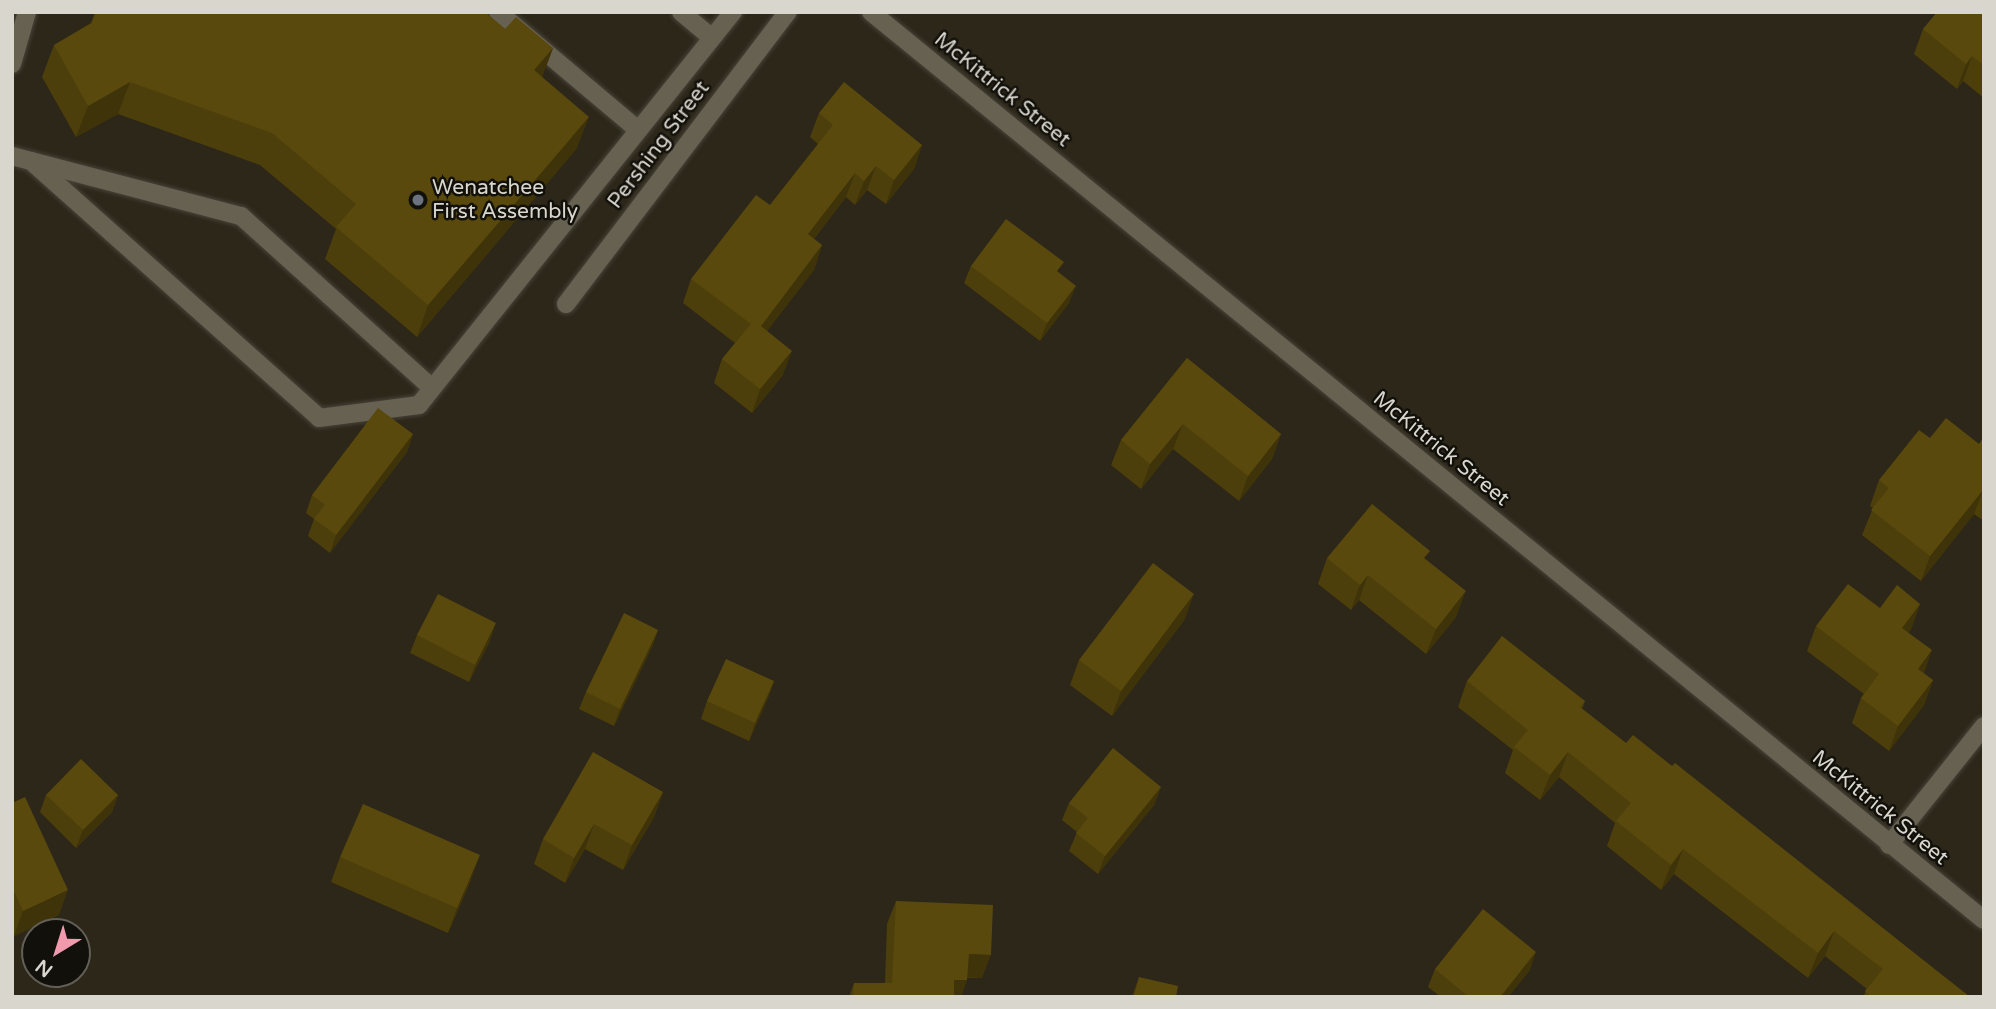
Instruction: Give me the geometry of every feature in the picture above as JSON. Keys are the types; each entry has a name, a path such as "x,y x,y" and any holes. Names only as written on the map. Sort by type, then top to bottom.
{"street":[{"path":"12,64 27,12"},
{"path":"498,12 638,130"},
{"path":"681,12 712,38"},
{"path":"31,161 319,418 419,405 733,12"},
{"name":"Pershing Street","path":"566,304 788,12"},
{"name":"McKittrick Street","path":"871,12 1984,920"},
{"path":"12,156 241,216 432,388"},
{"path":"1889,845 1984,726"}],"building":[{"name":"Wenatchee First Assembly","path":"96,12 485,12 505,29 516,17 553,48 534,70 589,117 428,305 336,227 356,204 272,133 130,82 88,106 54,45 92,23"},
{"path":"1937,12 1984,12 1984,65 1972,56 1966,64 1923,29"},
{"path":"844,82 922,145 894,180 876,166 864,181 855,173 808,234 822,245 761,326 792,351 760,389 722,359 751,324 691,279 756,195 770,205 833,125 819,113"},
{"path":"1006,219 1064,262 1057,271 1076,286 1047,323 971,266"},
{"path":"1187,358 1281,434 1248,476 1183,424 1150,464 1121,440"},
{"path":"378,408 413,434 336,535 314,519 325,505 312,495"},
{"path":"1946,418 1979,444 1984,437 1984,489 1930,556 1871,510 1889,488 1879,480 1919,430 1930,438"},
{"path":"1372,504 1430,551 1424,558 1466,591 1436,629 1368,575 1360,585 1327,558"},
{"path":"1153,563 1194,594 1121,691 1079,660"},
{"path":"1848,584 1880,608 1897,585 1920,604 1902,628 1932,650 1918,669 1933,680 1898,726 1861,698 1879,674 1816,626"},
{"path":"438,594 496,623 475,665 417,635"},
{"path":"624,613 658,630 620,709 586,692"},
{"path":"1502,636 1585,701 1580,707 1626,743 1633,735 1672,766 1675,763 1970,997 1871,997 1865,991 1883,969 1834,931 1818,953 1683,849 1671,865 1616,821 1631,803 1568,752 1550,775 1514,747 1528,730 1467,681"},
{"path":"726,659 774,681 755,723 707,701"},
{"path":"1113,748 1161,787 1105,856 1076,833 1088,818 1069,803"},
{"path":"593,752 663,792 632,845 594,824 574,858 543,839"},
{"path":"81,759 118,795 83,830 46,795"},
{"path":"25,797 68,890 23,911 12,887 12,803"},
{"path":"363,804 480,855 457,908 340,857"},
{"path":"896,901 993,905 991,955 969,954 967,980 954,980 954,997 853,997 854,983 892,983"},
{"path":"1483,909 1536,952 1500,997 1469,997 1435,969"},
{"path":"1139,977 1178,986 1176,997 1134,997"}],"place":[{"name":"Wenatchee First Assembly","path":"418,200"}]}
